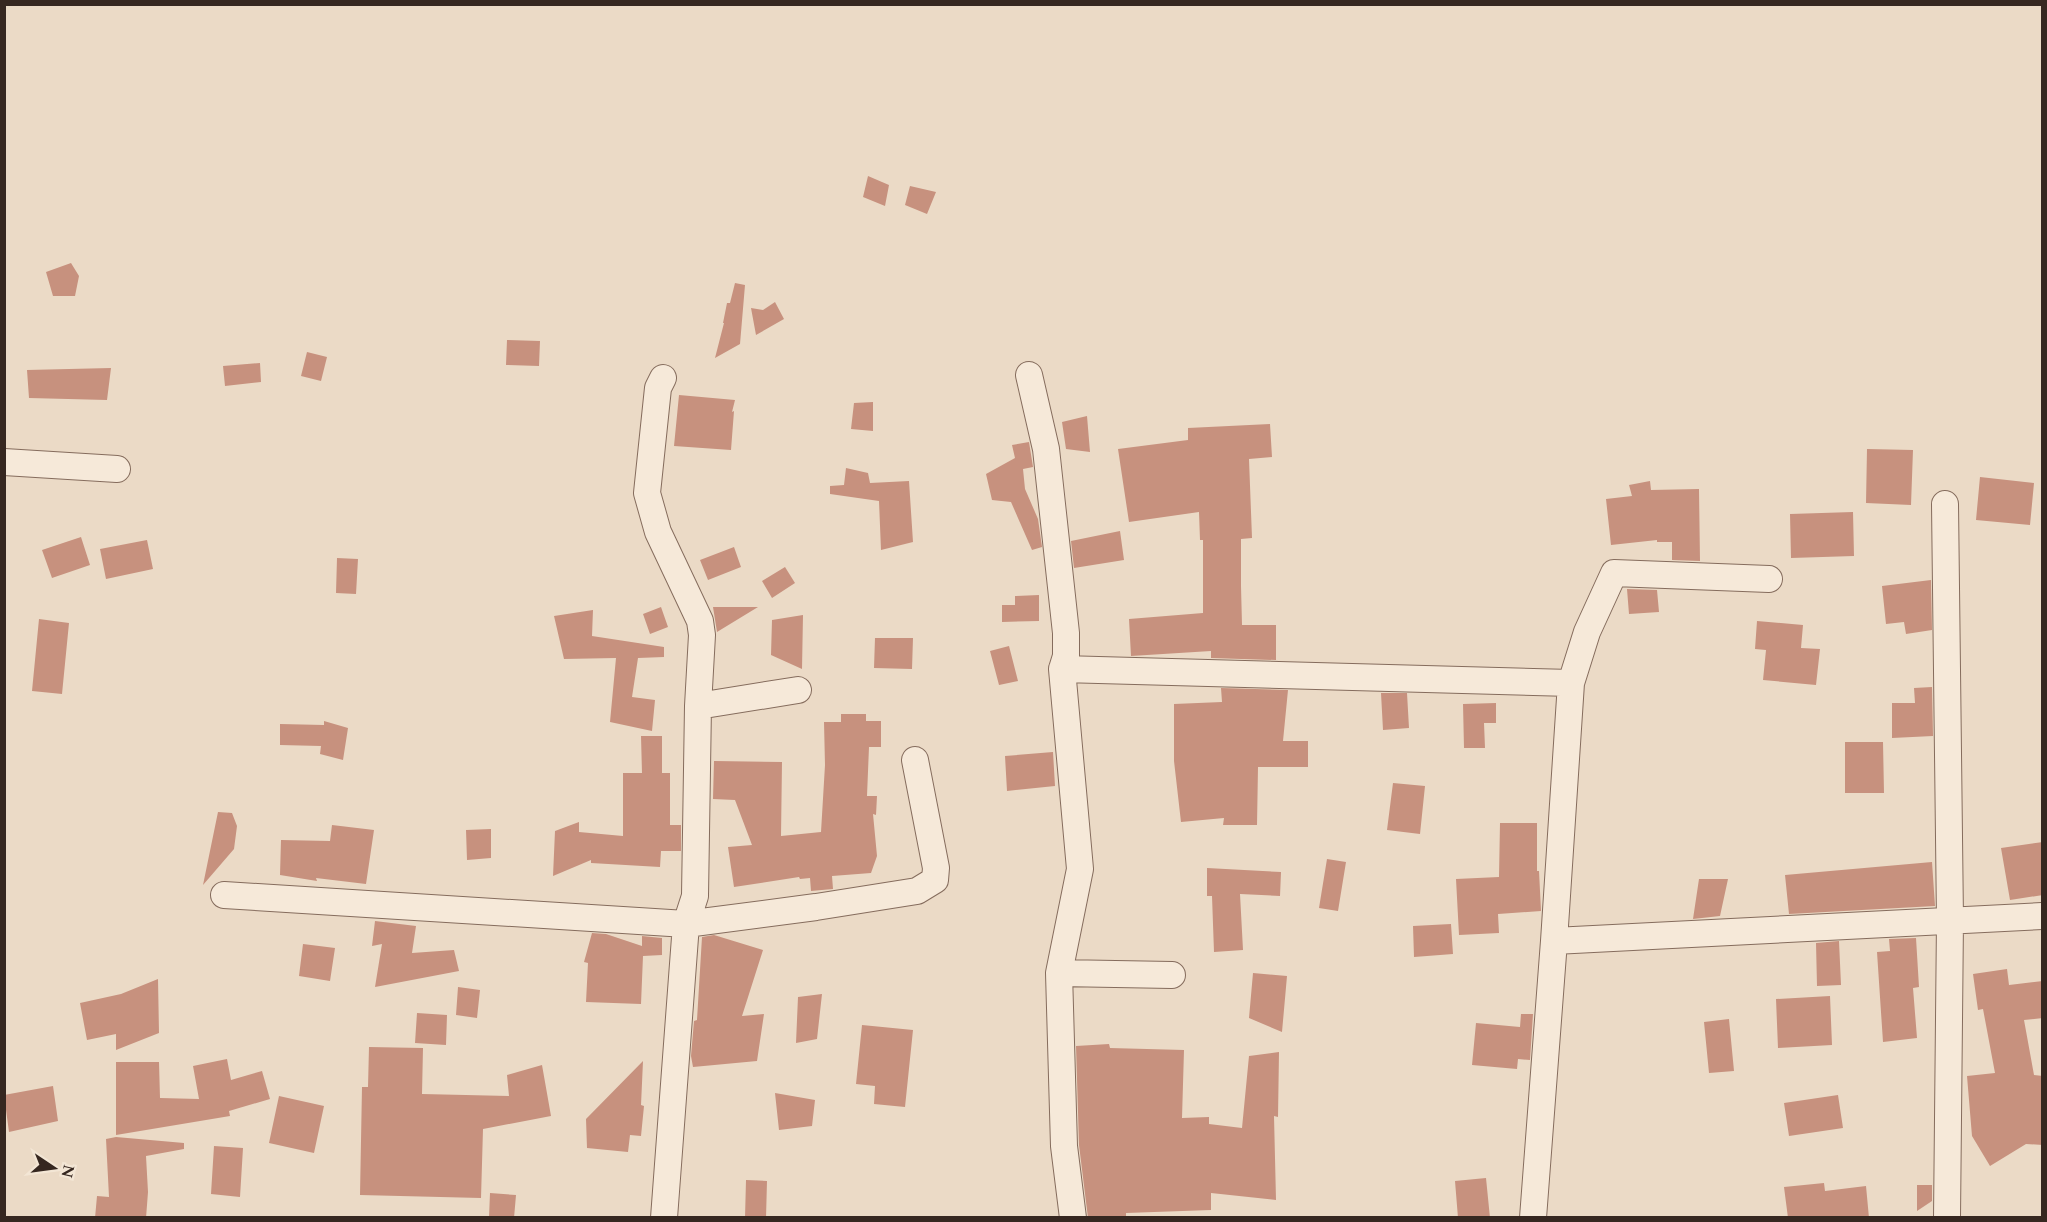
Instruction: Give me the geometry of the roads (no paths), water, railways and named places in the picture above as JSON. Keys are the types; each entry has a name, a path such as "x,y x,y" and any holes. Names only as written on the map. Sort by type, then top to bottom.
{"street":[{"path":"1029,375 1046,449 1066,633 1066,656 1062,669 1080,869 1059,973 1064,1146 1073,1218"},
{"path":"663,378 658,388 647,493 658,532 700,621 702,635 698,706 695,896 686,924 664,1218"},
{"path":"4,462 117,469"},
{"path":"1945,504 1950,920 1947,1218"},
{"path":"1533,1218 1571,683 1587,632 1614,573 1768,579"},
{"path":"1062,669 1571,683"},
{"path":"698,706 798,690"},
{"path":"224,895 686,924 917,891 935,880 936,868 915,760"},
{"path":"1554,941 2043,916"},
{"path":"1059,973 1173,975"}]}
